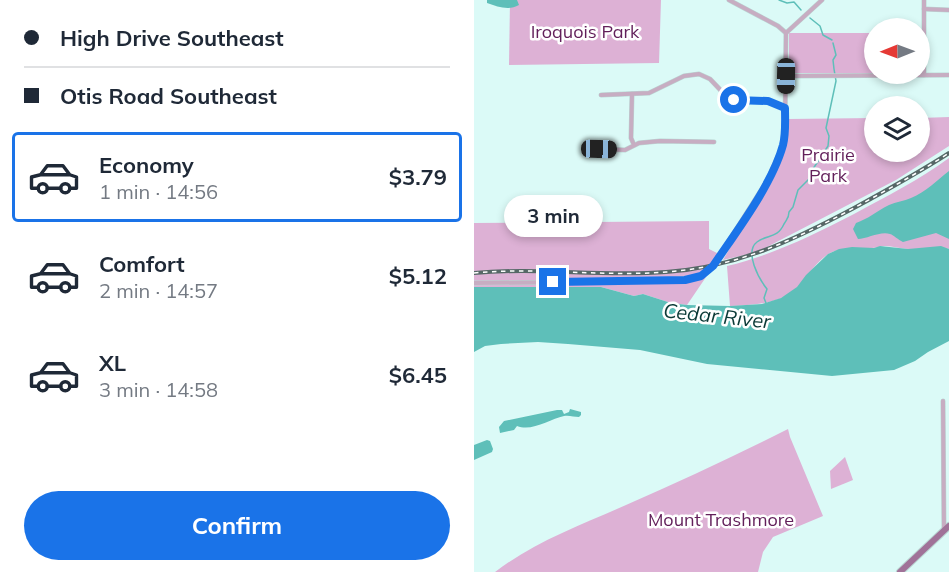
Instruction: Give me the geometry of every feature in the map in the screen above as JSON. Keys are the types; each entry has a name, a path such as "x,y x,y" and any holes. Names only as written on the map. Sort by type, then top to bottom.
{"main road":[{"path":"900,572 906,569 946,529"}],"street":[{"path":"729,0 778,26 786,33"},
{"path":"474,283 662,281 685,280 701,276 713,266 767,181 783,145 786,33 822,0"},
{"path":"924,0 924,18"},
{"path":"924,9 949,9"},
{"path":"601,95 649,93 684,76 699,74 710,79 729,99 768,101 785,108"},
{"path":"930,75 949,75"},
{"path":"786,76 864,76"},
{"path":"632,94 631,138 634,145"},
{"path":"599,149 625,150 634,145 660,141 714,142"},
{"path":"943,401 946,529"}],"green space":[{"name":"Iroquois Park","path":"510,0 661,0 659,63 509,65"},
{"path":"789,33 864,33 864,73 789,73"},
{"name":"Prairie Park","path":"949,117 949,146 930,158 930,118"},
{"name":"Prairie Park","path":"864,118 864,162 924,162 896,180 765,248 723,260 778,165 787,143 788,119"},
{"name":"Prairie Park","path":"949,158 949,249 908,249 885,246 838,250 823,258 788,295 769,302 730,306 727,266 792,244 854,214 903,188"},
{"path":"709,221 709,249 721,255 687,305 671,303 643,294 634,296 601,287 474,287 474,223"},
{"name":"Mount Trashmore","path":"788,429 823,516 773,537 763,552 758,572 495,572 510,561 558,535 687,478"},
{"path":"845,457 853,480 831,489 830,471"}],"water":[{"path":"487,0 517,0 519,5 503,8 487,3"},
{"path":"949,171 949,239 936,233 903,242 886,233 858,239 853,229 856,223 889,205 916,195"},
{"name":"Cedar River","path":"880,246 908,249 941,246 949,249 949,341 915,361 894,370 832,376 707,364 640,350 538,342 485,346 474,352 474,287 601,287 634,296 643,294 671,303 687,305 762,304 781,298 797,287 828,254 852,247"},
{"path":"570,409 581,412 581,415 579,417 564,416 529,427 517,426 514,430 500,433 499,427 504,421 557,410 562,410 564,414"},
{"path":"490,441 492,452 474,460 474,445"}],"waterway":[{"path":"779,0 787,3 794,2 801,10"},
{"path":"810,18 820,26 823,35 832,40"},
{"name":"Cedar River","path":"766,303 764,298 767,289 752,259 753,246 781,229 793,207 798,190 809,179 809,175 828,146 829,136 826,128 836,81 833,60 836,55 833,43"}],"railway":[{"path":"474,273 498,271 642,273 717,265 763,251 808,231 854,208 949,153"}],"route":[{"path":"553,282 685,280 701,276 713,266 767,181 783,145 785,108 768,101 734,100"}]}
